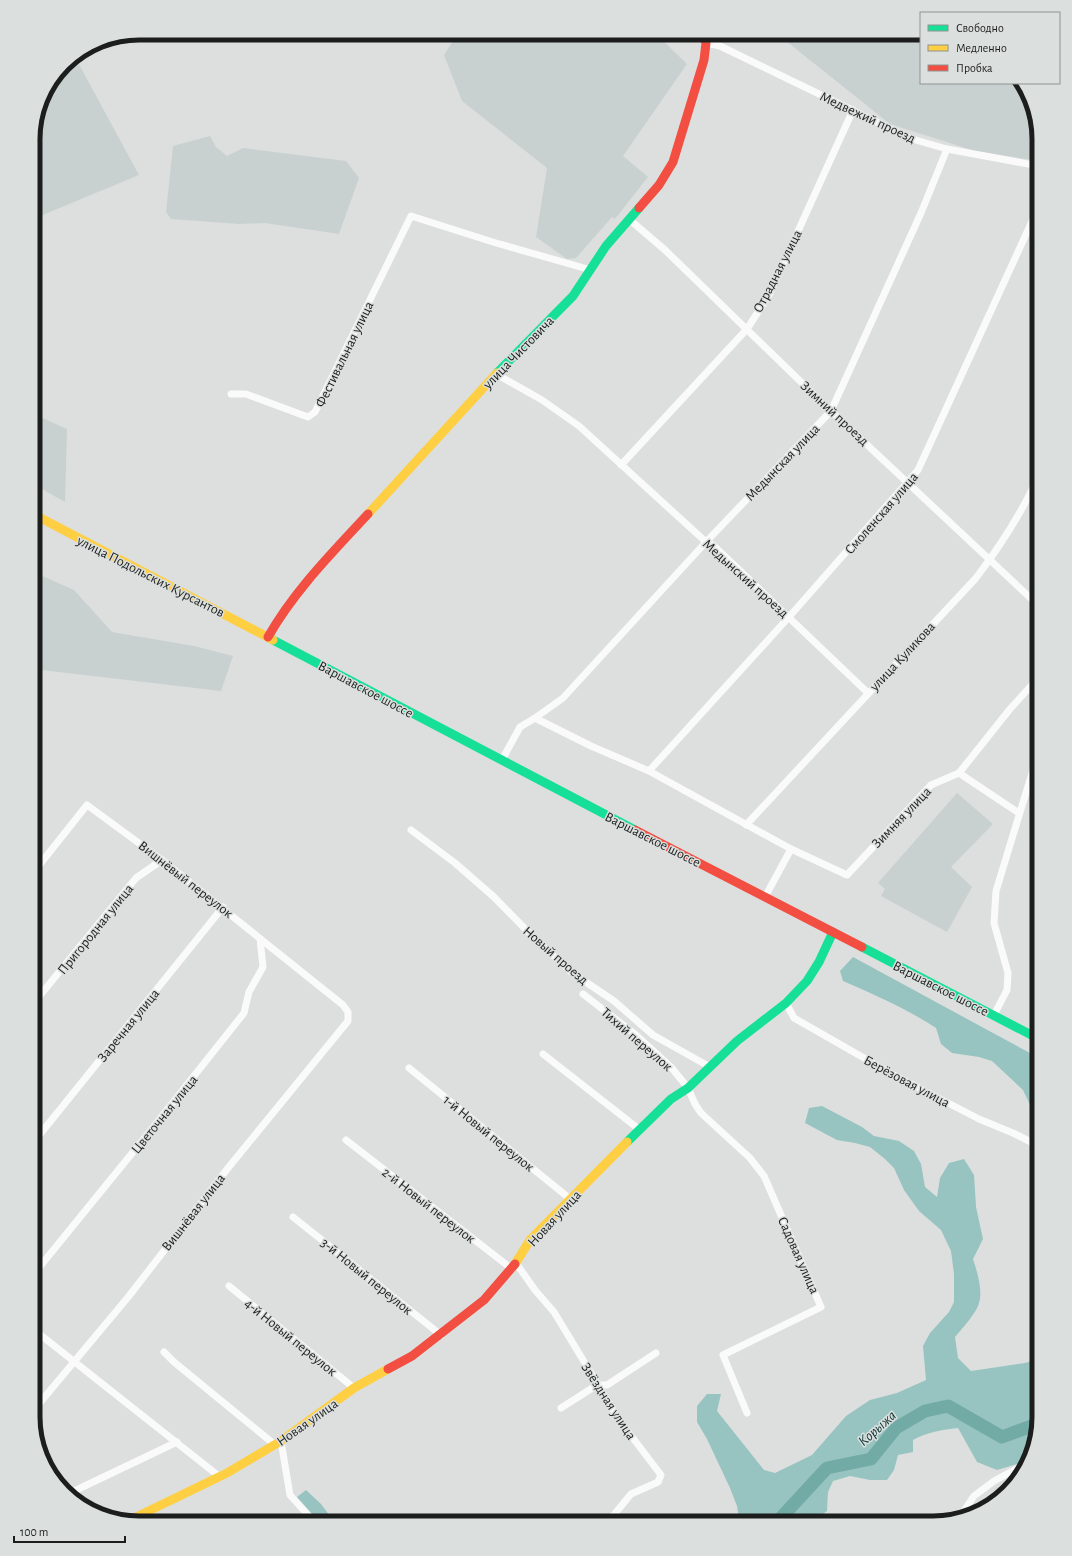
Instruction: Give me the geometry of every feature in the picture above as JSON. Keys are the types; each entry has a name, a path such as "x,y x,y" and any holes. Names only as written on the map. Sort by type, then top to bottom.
{"street":[{"name":"улица Чистовича","path":"268,637 279,618 318,569 496,374 573,296 606,246 659,186 672,162 680,142 704,60 706,43 705,40"},
{"name":"Медвежий проезд","path":"706,43 720,46 912,139 947,150 1032,165"},
{"name":"Отрадная улица","path":"621,465 747,329 768,294 853,110"},
{"name":"Медынская улица","path":"502,760 520,727 563,698 706,542 831,411 921,213 947,150"},
{"name":"Фестивальная улица","path":"231,394 246,394 308,417 315,412 411,216 496,244 591,270"},
{"name":"Зимний проезд","path":"630,220 665,250 831,411 1032,599"},
{"name":"Смоленская улица","path":"649,771 789,617 918,470 1032,221"},
{"name":"Медынский проезд","path":"496,374 542,400 579,426 706,542 713,545 868,693"},
{"name":"улица Куликова","path":"746,825 976,578 1004,540 1032,491"},
{"name":"улица Подольских Курсантов","path":"40,518 268,637"},
{"name":"Варшавское шоссе","path":"268,637 1032,1035"},
{"path":"1019,813 959,773 1010,709 1032,685"},
{"path":"535,718 591,746 649,771 791,849 766,897"},
{"path":"994,1015 1007,990 1008,973 994,923 996,891 1032,772"},
{"name":"Зимняя улица","path":"791,849 847,875 931,784 959,773"},
{"name":"Вишнёвый переулок","path":"40,864 87,805 162,860 223,908 343,1005 348,1012"},
{"name":"Новый проезд","path":"411,830 456,863 571,972 614,1001 653,1035 710,1067"},
{"name":"Пригородная улица","path":"40,995 136,878 162,860"},
{"name":"Заречная улица","path":"40,1134 223,908"},
{"name":"Новая улица","path":"140,1516 220,1477 278,1443 354,1388 412,1356 441,1335 484,1300 514,1266 530,1240 569,1198 584,1186 603,1165 671,1100 688,1088 737,1041 786,1003 807,981 819,962 833,932"},
{"name":"Цветочная улица","path":"40,1266 155,1125 244,1012 249,992 264,967 260,939"},
{"name":"Тихий переулок","path":"583,994 654,1050 671,1067 688,1088"},
{"name":"Берёзовая улица","path":"786,1003 794,1018 892,1074 979,1120 1013,1133 1032,1142"},
{"name":"Вишнёвая улица","path":"40,1403 129,1296 228,1168 348,1021 348,1012"},
{"path":"544,1054 640,1130"},
{"name":"1-й Новый переулок","path":"410,1068 569,1198"},
{"name":"Садовая улица","path":"688,1088 695,1104 704,1117 750,1158 761,1171 821,1307 723,1355 747,1413"},
{"name":"2-й Новый переулок","path":"346,1140 514,1266"},
{"name":"3-й Новый переулок","path":"293,1217 441,1335"},
{"name":"Звёздная улица","path":"514,1266 554,1312 620,1421 660,1476 658,1482 631,1494 613,1516"},
{"name":"4-й Новый переулок","path":"229,1286 354,1388"},
{"path":"40,1334 220,1477"},
{"path":"164,1352 174,1362 278,1443 290,1495 310,1516"},
{"path":"561,1408 598,1384 607,1385 656,1353"},
{"path":"74,1491 177,1442"},
{"path":"966,1510 974,1496 994,1481 1018,1468"}],"shaded area":[{"path":"454,40 662,40 687,64 623,156 648,177 615,219 612,217 576,258 567,259 536,237 547,168 462,101 444,55"},
{"path":"785,40 920,40 920,84 1015,84 1029,114 1032,139 1032,160 975,151 890,124"},
{"path":"77,62 139,175 40,216 40,133 43,114 50,95 60,79"},
{"path":"210,136 216,147 227,156 243,148 346,161 359,178 339,234 265,223 239,224 171,219 166,212 173,146"},
{"path":"40,417 67,429 65,502 40,488"},
{"path":"40,575 74,590 112,632 194,646 233,656 221,691 40,670"},
{"path":"957,793 993,824 951,867 972,887 947,932 881,896 885,889 878,883"},
{"path":"853,957 1032,1054 1032,1109 1023,1090 992,1061 979,1057 952,1053 941,1044 936,1028 902,1008 843,981 840,971"},
{"path":"822,1106 862,1127 874,1136 899,1141 914,1151 921,1164 925,1187 937,1197 940,1178 949,1163 964,1159 974,1175 976,1207 983,1239 973,1259 979,1281 980,1298 978,1307 955,1337 958,1358 971,1371 1032,1361 1032,1417 1029,1442 1020,1463 997,1470 977,1462 958,1428 935,1432 913,1440 913,1452 898,1455 894,1470 887,1480 870,1480 850,1476 833,1481 828,1492 827,1511 820,1516 739,1516 737,1506 730,1488 707,1439 697,1422 697,1406 707,1394 721,1394 717,1411 764,1470 775,1473 812,1455 846,1416 870,1400 897,1393 926,1380 923,1346 930,1333 949,1312 954,1302 954,1274 951,1251 941,1230 919,1211 904,1190 894,1168 885,1159 870,1147 837,1140 805,1123 809,1108"},
{"path":"306,1490 321,1504 330,1516 314,1516 297,1497"}],"waterway":[{"name":"Корыжа","path":"783,1516 827,1468 871,1459 896,1428 925,1411 948,1406 1002,1437 1031,1426"}],"traffic: fast":[{"path":"497,373 573,296 606,246 639,208"},
{"path":"273,640 635,830"},
{"path":"627,1142 671,1099 688,1088 737,1041 786,1003 807,981 819,962 833,932"},
{"path":"862,947 1032,1035"}],"traffic: slow":[{"path":"368,514 497,373"},
{"path":"40,518 273,640"},
{"path":"515,1264 530,1240 627,1142"},
{"path":"138,1516 227,1473 281,1441 354,1388 388,1369"}],"traffic: jam":[{"path":"639,208 659,185 673,162 704,60 706,43 705,40"},
{"path":"268,637 278,620 302,588 327,558 368,514"},
{"path":"635,830 862,947"},
{"path":"388,1369 412,1356 484,1300 515,1264"}]}
